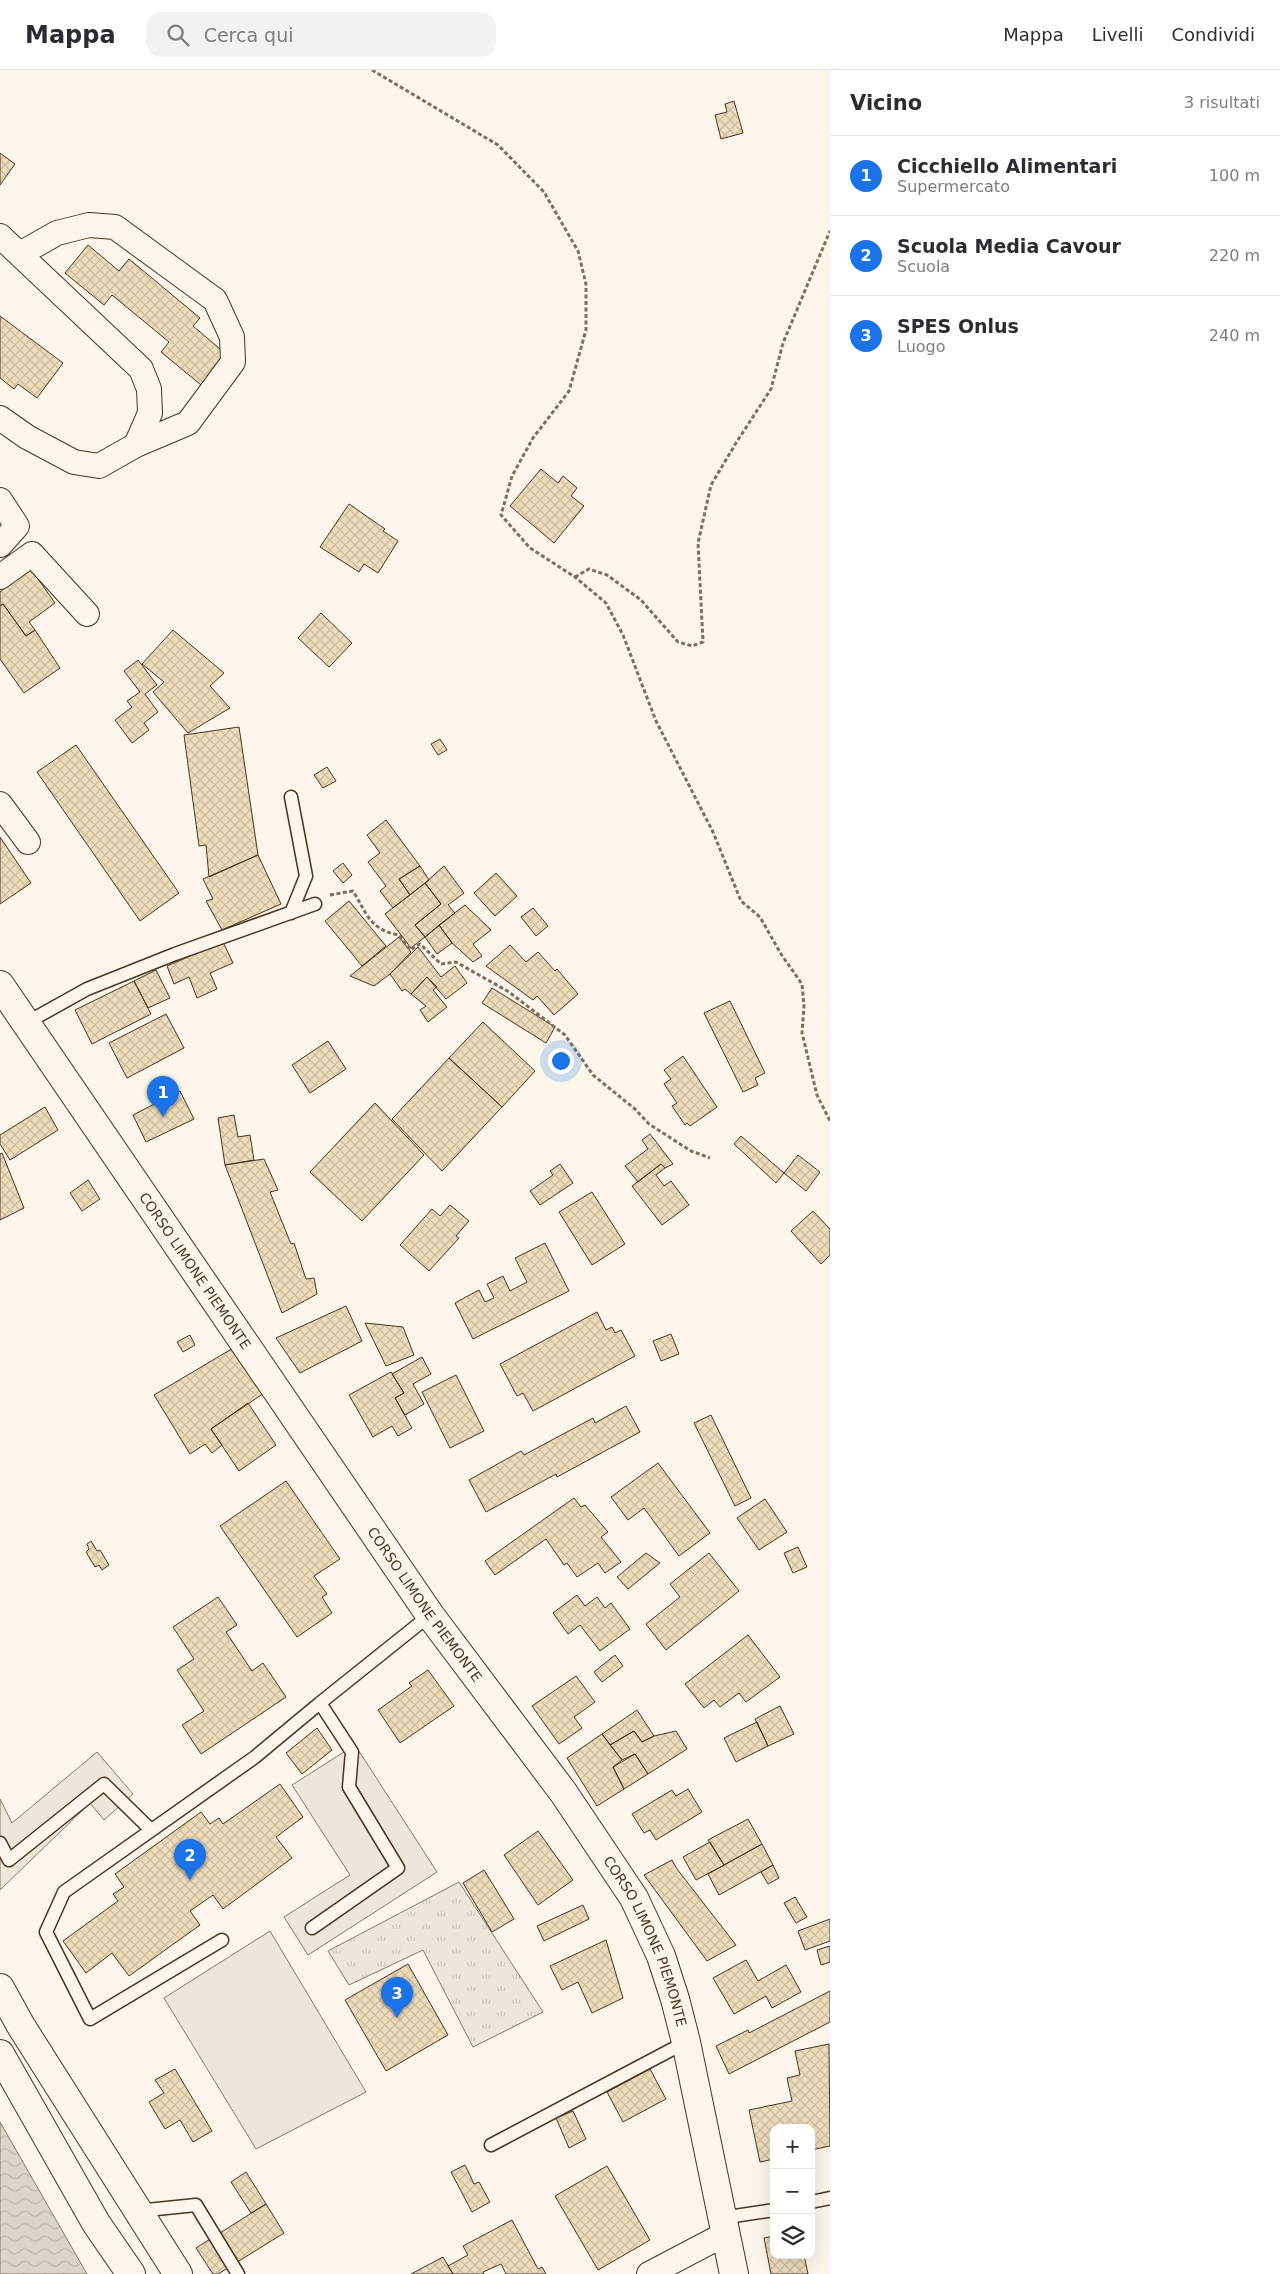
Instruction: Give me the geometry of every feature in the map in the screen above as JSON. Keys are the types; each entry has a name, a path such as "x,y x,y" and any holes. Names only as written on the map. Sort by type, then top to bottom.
{"main road":[{"name":"CORSO LIMONE PIEMONTE","path":"0,985 430,1615 563,1792 634,1898 662,1956 686,2042 734,2274"},
{"path":"0,1988 21,2026 178,2274"},
{"path":"0,2054 96,2223 131,2274"}],"street":[{"path":"0,418 26,437 74,462 99,466 136,445 188,423 233,362 232,337 215,300 115,227 89,226 57,233 20,254"},
{"path":"0,236 141,369 149,389 150,413 136,445"},
{"path":"0,500 17,526 0,545"},
{"path":"0,577 32,554 87,614"},
{"path":"0,804 28,842"},
{"path":"649,2274 723,2226"}],"lane":[{"path":"291,913 306,876 292,797"},
{"path":"26,1023 86,989 315,904"},
{"path":"222,1940 90,2019 46,1932 64,1892 255,1757 430,1615"},
{"path":"312,1928 398,1868 349,1787 352,1752 320,1703"},
{"path":"0,1843 9,1860 104,1784 151,1830"},
{"path":"491,2145 686,2042"},
{"path":"815,2201 830,2198"},
{"path":"137,2211 196,2205 238,2274"},
{"path":"723,2226 770,2211"}],"path":[{"path":"372,70 498,145 544,192 578,251 586,284 586,330 569,392 533,438 512,476 501,515 530,548 575,577 606,603 623,635 663,736 713,832 741,900 760,918 781,954 802,984 804,1006 802,1033 818,1095 830,1121"},
{"path":"575,577 589,570 607,575 640,600 678,642 692,646 703,642 698,543 711,485 771,389 783,343 830,231"},
{"path":"315,904 329,895 353,891 374,926 385,933 399,935 410,950 420,944 441,964 456,962 509,992 565,1034 594,1075 635,1109 649,1124 691,1151 710,1158"}],"green space":[{"path":"459,1882 543,2012 473,2047 423,1950 349,1985 328,1951"},
{"path":"270,1931 366,2092 256,2149 164,1998"}],"shaded area":[{"path":"355,1745 437,1872 308,1955 284,1917 350,1875 292,1785"},
{"path":"97,1752 133,1794 104,1820 90,1803 0,1890 0,1799 12,1823"}],"water":[{"path":"0,2122 4,2129 87,2274 0,2274"}],"building":[{"path":"734,101 743,133 721,139 715,115 727,112 725,104"},
{"path":"0,153 15,164 0,185"},
{"path":"88,245 119,271 129,259 200,318 193,326 226,354 201,385 161,352 169,342 112,295 104,305 65,273"},
{"path":"0,316 63,363 37,398 18,384 14,389 0,378"},
{"path":"541,469 558,483 563,476 577,488 571,496 584,506 554,543 510,506"},
{"path":"349,504 385,529 383,531 398,541 378,573 364,564 359,572 320,547"},
{"path":"31,569 55,603 29,622 35,630 26,636 3,604 0,606 0,592"},
{"path":"3,604 26,636 35,630 60,668 24,693 0,659 0,606"},
{"path":"321,613 352,643 329,667 298,638"},
{"path":"173,630 224,673 210,686 230,708 188,733 153,692 164,682 142,664"},
{"path":"138,660 157,685 145,694 158,712 144,723 149,730 132,743 115,720 132,707 127,701 140,692 124,671"},
{"path":"239,727 258,855 209,877 206,845 199,846 184,735"},
{"path":"440,739 447,750 438,755 431,744"},
{"path":"76,745 179,893 140,921 37,772"},
{"path":"327,767 336,781 323,788 314,775"},
{"path":"386,820 420,866 399,879 410,895 393,908 380,891 386,886 368,862 380,853 367,835"},
{"path":"0,837 31,883 0,904"},
{"path":"258,855 281,904 222,930 206,901 213,899 203,879"},
{"path":"343,863 352,875 343,883 333,871"},
{"path":"420,866 429,880 410,895 399,879"},
{"path":"444,866 464,893 448,905 455,913 425,937 415,925 441,904 425,883"},
{"path":"496,873 517,896 495,916 474,893"},
{"path":"425,883 441,904 415,925 425,937 411,948 385,914"},
{"path":"349,901 386,946 362,966 325,921"},
{"path":"465,905 491,930 473,944 482,956 473,962 452,943 439,925"},
{"path":"533,908 548,926 536,936 521,917"},
{"path":"439,925 452,943 437,954 425,937"},
{"path":"399,937 411,952 390,974 374,986 350,976"},
{"path":"223,942 233,963 210,973 217,989 197,998 189,977 174,984 167,966"},
{"path":"510,945 526,962 538,952 555,971 557,969 578,994 554,1015 537,996 533,1000 486,966"},
{"path":"418,947 441,977 455,966 467,983 446,999 427,977 411,994 405,989 402,991 390,974"},
{"path":"156,970 170,998 148,1008 134,981"},
{"path":"427,977 437,987 433,990 447,1007 428,1022 420,1010 426,1006 411,994"},
{"path":"134,981 151,1014 92,1044 75,1010"},
{"path":"492,988 555,1027 546,1043 482,1003"},
{"path":"730,1001 765,1073 755,1078 758,1085 743,1092 704,1013"},
{"path":"166,1014 184,1048 127,1078 109,1043"},
{"path":"483,1022 535,1071 502,1107 449,1058"},
{"path":"328,1041 346,1069 310,1093 292,1065"},
{"path":"683,1056 717,1107 690,1126 687,1123 685,1125 672,1106 677,1103 664,1084 671,1079 664,1070"},
{"path":"449,1058 502,1107 442,1171 392,1119"},
{"path":"180,1091 194,1119 146,1142 133,1115"},
{"path":"375,1103 424,1155 362,1221 310,1172"},
{"path":"45,1107 58,1130 10,1160 0,1144 0,1135"},
{"path":"234,1115 238,1137 250,1135 254,1160 225,1165 218,1118"},
{"path":"650,1134 673,1164 665,1168 661,1164 638,1182 625,1166 648,1149 642,1140"},
{"path":"741,1136 784,1173 776,1183 734,1144"},
{"path":"2,1153 24,1208 0,1220 0,1154"},
{"path":"798,1155 820,1172 806,1191 784,1173"},
{"path":"264,1159 278,1190 270,1192 291,1244 294,1243 306,1279 314,1278 317,1294 282,1313 225,1165"},
{"path":"560,1164 573,1183 540,1205 530,1191 553,1175 550,1171"},
{"path":"661,1164 665,1168 656,1175 664,1186 671,1181 689,1205 662,1225 632,1186"},
{"path":"88,1180 100,1199 82,1211 70,1193"},
{"path":"592,1192 625,1244 592,1265 559,1212"},
{"path":"450,1205 469,1221 456,1236 459,1238 429,1271 400,1245 432,1209 440,1216"},
{"path":"813,1211 830,1229 830,1255 821,1264 791,1231"},
{"path":"545,1243 569,1291 473,1339 455,1303 479,1290 485,1302 494,1298 487,1284 503,1276 510,1291 527,1282 515,1258"},
{"path":"346,1306 362,1341 300,1373 276,1338"},
{"path":"597,1312 606,1330 612,1327 615,1333 621,1330 635,1356 533,1411 523,1393 517,1396 500,1364"},
{"path":"365,1323 403,1327 414,1355 386,1366"},
{"path":"671,1334 679,1354 661,1361 653,1341"},
{"path":"190,1335 195,1345 183,1352 177,1342"},
{"path":"240,1344 270,1389 211,1429 222,1445 212,1453 205,1444 190,1454 154,1395"},
{"path":"422,1357 431,1374 413,1384 424,1404 405,1415 395,1398 404,1393 392,1374"},
{"path":"391,1372 404,1393 395,1398 412,1428 398,1436 392,1426 373,1437 349,1395"},
{"path":"456,1375 484,1431 450,1448 422,1392"},
{"path":"248,1403 276,1445 239,1471 211,1429"},
{"path":"626,1406 640,1432 557,1477 556,1474 486,1512 469,1480 521,1451 524,1455 593,1418 595,1423"},
{"path":"711,1415 751,1498 735,1506 694,1423"},
{"path":"658,1463 710,1533 679,1556 644,1508 628,1520 611,1497"},
{"path":"286,1481 340,1559 314,1576 327,1594 322,1597 332,1613 297,1637 220,1526"},
{"path":"574,1498 581,1507 585,1505 608,1532 601,1537 621,1562 605,1573 598,1563 577,1577 567,1563 564,1565 546,1539 495,1575 485,1561"},
{"path":"765,1499 787,1532 759,1550 737,1518"},
{"path":"91,1541 97,1551 100,1550 109,1565 102,1570 99,1565 95,1567 86,1552 89,1549 87,1544"},
{"path":"798,1547 807,1567 793,1573 784,1553"},
{"path":"646,1553 660,1563 628,1589 617,1577"},
{"path":"709,1553 739,1591 666,1650 646,1624 680,1597 670,1584"},
{"path":"577,1595 585,1606 597,1597 605,1608 611,1603 630,1629 600,1651 580,1625 568,1634 553,1613"},
{"path":"218,1597 237,1625 226,1632 252,1671 263,1663 286,1697 201,1754 182,1725 204,1711 177,1670 194,1659 173,1627"},
{"path":"748,1635 780,1677 746,1702 739,1693 720,1707 714,1700 704,1708 685,1684"},
{"path":"615,1655 623,1666 602,1682 594,1672"},
{"path":"428,1670 454,1706 400,1743 378,1710 412,1686 409,1683"},
{"path":"576,1676 595,1702 574,1717 582,1728 559,1744 532,1706"},
{"path":"780,1706 794,1734 768,1746 755,1719"},
{"path":"637,1710 654,1736 642,1742 634,1731 610,1745 602,1734"},
{"path":"757,1722 768,1746 736,1762 724,1738"},
{"path":"317,1728 332,1750 302,1774 286,1753"},
{"path":"634,1731 642,1742 654,1736 676,1731 687,1749 648,1774 635,1754 622,1760 610,1745"},
{"path":"602,1734 622,1760 613,1767 624,1789 597,1806 567,1758"},
{"path":"635,1754 648,1774 624,1789 613,1767"},
{"path":"280,1784 303,1817 276,1837 292,1858 223,1909 213,1895 190,1911 200,1925 129,1976 112,1953 86,1973 63,1941 118,1901 113,1894 124,1887 115,1874 201,1812 210,1824 219,1818 223,1824"},
{"path":"688,1789 702,1812 656,1840 650,1830 644,1833 632,1814 672,1790 676,1796"},
{"path":"748,1819 762,1844 724,1865 708,1840"},
{"path":"538,1831 573,1880 538,1905 504,1855"},
{"path":"710,1842 724,1865 696,1880 683,1857"},
{"path":"762,1844 773,1865 719,1895 708,1874"},
{"path":"672,1860 736,1945 707,1961 644,1875"},
{"path":"773,1865 779,1878 768,1884 761,1872"},
{"path":"484,1870 514,1919 492,1932 463,1883"},
{"path":"795,1897 807,1917 796,1923 784,1903"},
{"path":"583,1905 589,1919 544,1941 537,1926"},
{"path":"830,1919 830,1941 805,1950 798,1931"},
{"path":"606,1940 623,1998 592,2013 578,1982 562,1990 550,1966"},
{"path":"830,1946 830,1962 821,1965 817,1950"},
{"path":"746,1960 758,1981 786,1965 801,1992 772,2008 766,1996 734,2014 713,1978"},
{"path":"408,1964 448,2035 386,2071 345,2000"},
{"path":"830,1991 830,2022 729,2074 716,2046 748,2030 749,2033"},
{"path":"829,2044 830,2146 815,2149 815,2124 770,2124 770,2160 760,2162 749,2110 792,2101 787,2078 800,2075 795,2051"},
{"path":"175,2069 212,2131 193,2142 180,2120 165,2129 149,2102 164,2093 155,2080"},
{"path":"650,2069 666,2099 623,2122 607,2092"},
{"path":"573,2111 586,2139 569,2148 556,2118"},
{"path":"465,2165 474,2184 479,2182 490,2202 472,2212 451,2172"},
{"path":"607,2166 650,2240 598,2270 555,2196"},
{"path":"246,2172 266,2204 251,2213 231,2182"},
{"path":"266,2204 284,2233 218,2274 213,2274 196,2248"},
{"path":"512,2220 538,2269 542,2267 546,2274 506,2274 501,2264 483,2272 484,2274 453,2274 448,2266 468,2255 463,2246"},
{"path":"770,2237 770,2259 805,2259 808,2274 771,2274 764,2238"},
{"path":"443,2257 453,2274 411,2274"}],"place":[{"name":"Cicchiello Alimentari","path":"163,1117"},
{"name":"Scuola Media Cavour","path":"190,1880"},
{"name":"SPES Onlus","path":"397,2018"}]}
